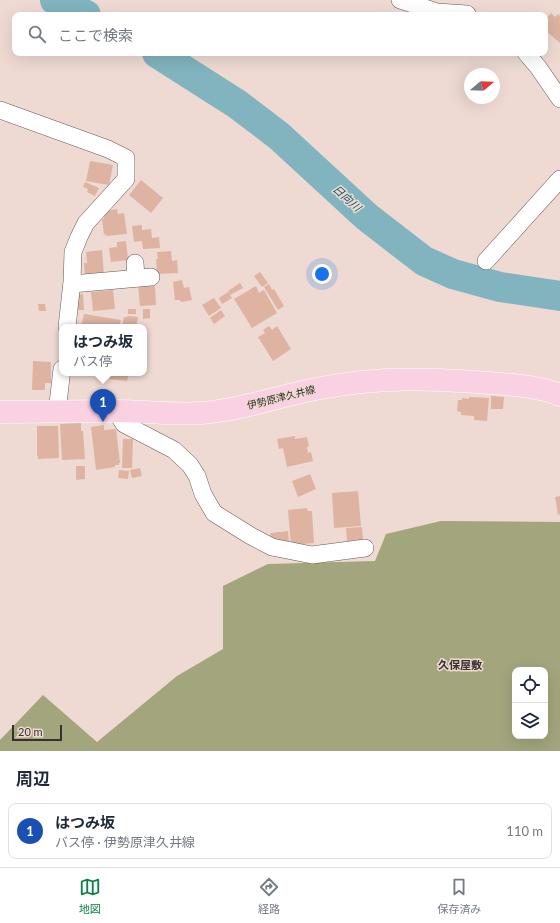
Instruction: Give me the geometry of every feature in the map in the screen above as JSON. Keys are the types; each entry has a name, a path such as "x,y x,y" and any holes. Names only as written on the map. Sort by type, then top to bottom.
{"main road":[{"name":"伊勢原津久井線","path":"0,412 116,411 203,413 238,408 320,388 377,380 412,378 529,386 546,389 560,395"}],"street":[{"path":"400,0 437,12"},
{"path":"443,0 464,12"},
{"path":"529,56 560,99"},
{"path":"0,110 108,149 126,158 126,179 86,223 73,252 72,284 67,324"},
{"path":"486,261 560,179"},
{"path":"72,284 140,273"},
{"path":"57,412 61,376"},
{"path":"116,411 124,424 174,450 190,465 197,476 203,494 214,513 251,536 272,547 312,555 365,548"}],"green space":[{"path":"441,521 560,522 560,751 0,751 0,740 43,695 97,742 177,676 223,649 223,586 268,564 375,561 386,534"}],"building":[{"path":"551,13 555,17 558,14 560,16 560,43 548,33 548,16"},
{"path":"90,161 113,165 109,185 86,181"},
{"path":"141,180 163,198 151,213 129,195"},
{"path":"85,182 99,188 95,196 87,192 88,189 83,187"},
{"path":"117,209 118,214 124,213 127,234 106,236 106,234 104,235 102,219 104,219 105,211"},
{"path":"142,225 142,230 151,229 152,238 159,237 160,248 143,249 142,241 134,242 132,226"},
{"path":"126,241 128,260 111,262 109,248 117,247 117,242"},
{"path":"102,250 104,275 85,277 84,263 87,263 86,252"},
{"path":"171,251 172,261 177,260 178,273 157,274 157,252"},
{"path":"260,272 268,283 262,287 254,276"},
{"path":"182,280 184,288 189,287 192,300 181,302 180,300 175,300 173,282"},
{"path":"240,283 243,288 230,295 228,291"},
{"path":"269,284 272,290 274,289 284,306 278,310 264,287"},
{"path":"155,285 156,305 140,306 138,286"},
{"path":"256,286 259,293 264,290 277,313 252,328 234,299"},
{"path":"113,290 115,309 93,311 91,292"},
{"path":"228,292 232,298 222,304 219,298"},
{"path":"83,294 84,310 78,310 76,295"},
{"path":"214,298 221,308 209,316 202,305"},
{"path":"38,304 45,304 46,311 39,311"},
{"path":"128,309 136,309 136,314 128,314"},
{"path":"143,309 150,309 150,318 143,319"},
{"path":"221,310 225,316 214,324 210,318"},
{"path":"84,314 121,320 120,324 82,324"},
{"path":"124,317 138,317 137,324 123,324"},
{"path":"269,326 272,330 277,326 291,349 273,361 258,337 265,333 263,330"},
{"path":"33,361 51,362 51,383 45,383 45,390 32,390"},
{"path":"110,376 128,376 127,381 109,379"},
{"path":"491,396 504,397 503,409 491,409"},
{"path":"469,397 489,398 487,421 474,420 474,416 461,415 461,412 457,411 458,400 462,400 462,398 469,399"},
{"path":"81,423 85,459 62,460 60,424"},
{"path":"104,425 104,430 116,429 120,463 119,465 115,465 115,467 96,470 91,427"},
{"path":"37,426 58,426 59,458 38,459"},
{"path":"295,436 295,439 307,437 309,446 307,447 308,453 311,452 313,461 287,467 283,448 279,449 277,439"},
{"path":"123,439 133,439 132,468 122,468"},
{"path":"76,466 85,466 85,479 76,480"},
{"path":"140,468 142,476 132,478 130,470"},
{"path":"119,470 129,471 128,479 118,478"},
{"path":"310,474 316,489 298,497 292,481"},
{"path":"358,491 361,526 334,528 332,493"},
{"path":"560,496 560,514 558,515 555,497"},
{"path":"307,508 308,511 312,511 314,543 291,545 288,510"},
{"path":"362,527 363,540 347,541 346,528"},
{"path":"288,531 289,541 271,543 270,533"}],"waterway":[{"name":"日向川","path":"55,0 80,12"},
{"name":"日向川","path":"162,56 237,104 279,136 367,217 424,261 453,274 500,287 560,296"}],"place":[{"name":"はつみ坂","path":"103,422"}],"district":[{"name":"久保屋敷","path":"460,665"}]}
